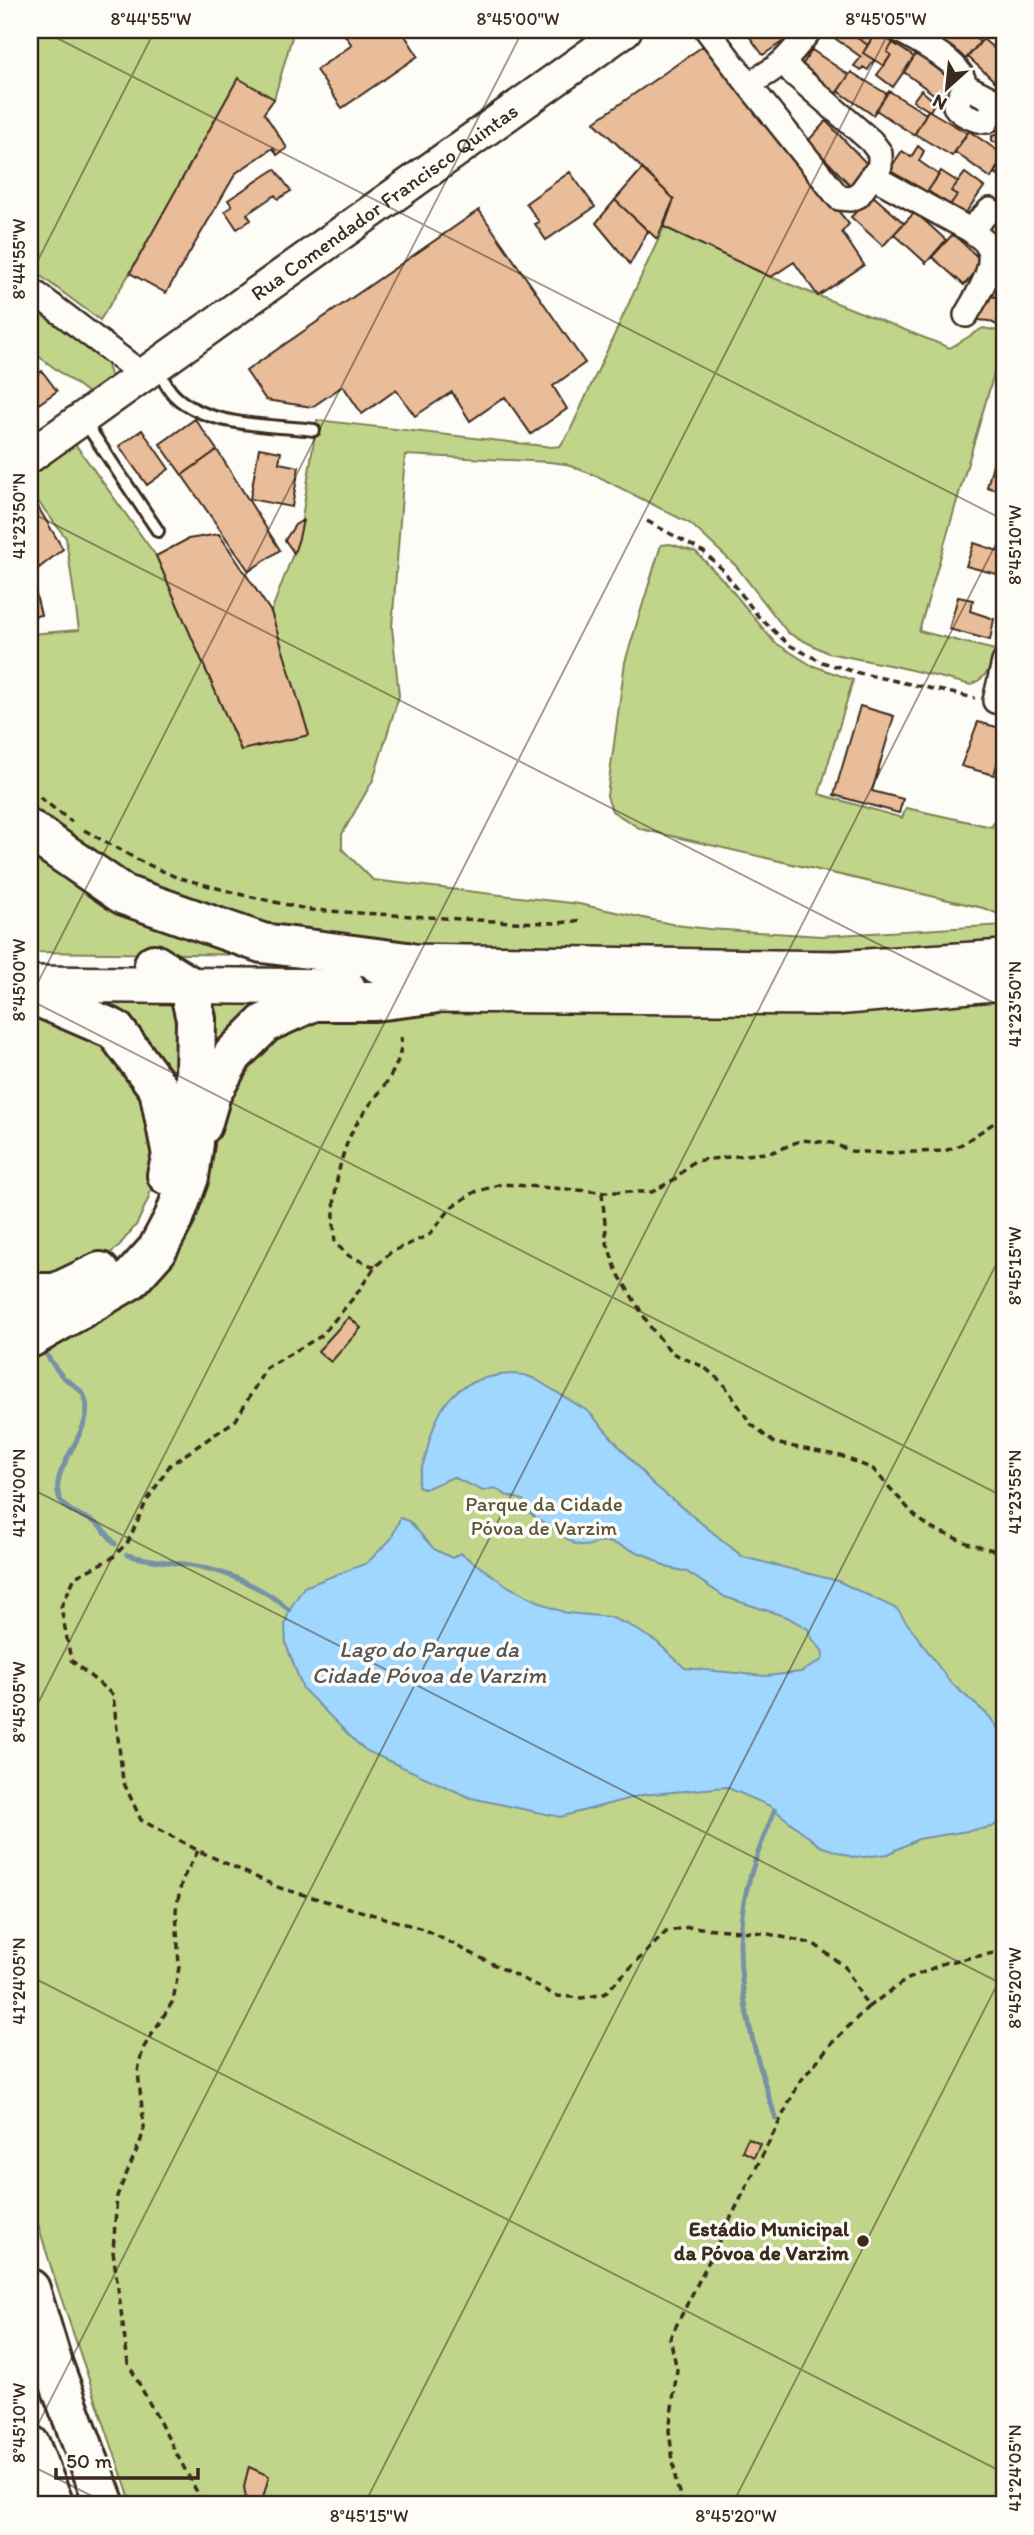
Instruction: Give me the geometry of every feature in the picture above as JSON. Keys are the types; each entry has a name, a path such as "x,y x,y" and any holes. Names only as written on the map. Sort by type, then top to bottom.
{"highway":[{"path":"30,830 124,895 262,943 407,962"},
{"path":"30,1338 130,1280 157,1251 174,1218 189,1177 194,1143 196,1019 188,985 154,964"},
{"path":"194,1143 206,1116 211,1094 233,1055 265,1023 314,1001 375,1001 432,994"},
{"path":"30,998 41,998 115,1030 159,1089 172,1155 157,1214 122,1262 56,1293 30,1293"},
{"path":"30,2289 53,2365 105,2505"},
{"path":"30,2445 54,2505"}],"main road":[{"path":"30,962 353,968 407,962 837,969 1004,958"},
{"path":"30,984 373,987 432,994 835,997 1004,982"}],"street":[{"name":"Rua Comendador Francisco Quintas","path":"30,456 625,30"},
{"path":"707,30 839,198 851,199 858,196 880,166 880,153 871,141 793,73 785,62"},
{"path":"748,85 785,62 810,30"},
{"path":"899,30 942,56 961,72 964,85"},
{"path":"873,176 970,230 986,243 990,258 986,276 966,315"},
{"path":"970,230 990,210"},
{"path":"30,289 149,370"},
{"path":"1000,701 1004,662"}],"lane":[{"path":"149,370 188,407 205,415 223,420 314,430"},
{"path":"82,418 158,531"}],"path":[{"path":"647,521 704,552 723,570 758,616 789,645 822,662 943,693 1000,701"},
{"path":"30,790 79,827 140,862 176,877 243,895 312,909 350,913 523,922 558,923 584,920"},
{"path":"374,1267 349,1256 335,1243 333,1208 338,1174 350,1137 363,1112 397,1068 402,1049 401,1037"},
{"path":"868,2007 845,1967 814,1944 747,1931 689,1927 666,1932 604,1994 582,1998 557,1996 423,1929 280,1888 198,1851 141,1819 123,1781 113,1695 71,1660 61,1607 75,1577 112,1558 128,1542 146,1502 170,1465 236,1420 266,1368 321,1336 355,1296 374,1267 391,1252 429,1235 453,1206 475,1192 502,1184 602,1192 652,1192 675,1179 694,1161 773,1152 802,1140 832,1143 851,1151 945,1151 1004,1119"},
{"path":"602,1192 607,1243 617,1272 651,1328 671,1353 704,1367 723,1383 751,1423 774,1443 841,1456 873,1469 915,1516 931,1528 967,1543 1004,1553"},
{"path":"198,1851 182,1880 176,1910 179,1967 173,2001 144,2047 140,2060 138,2072 144,2127 117,2196 113,2251 128,2363 204,2505"},
{"path":"683,2505 676,2483 669,2431 677,2370 670,2338 799,2083 830,2045 868,2007 906,1980 944,1963 1004,1951"}],"green space":[{"path":"30,30 294,30 274,99 238,79 130,273 100,320 30,268"},
{"path":"664,227 771,277 950,348 983,328 1004,332 919,631 995,650 990,667 981,679 971,685 828,653 788,633 736,566 691,524 597,476 565,464 405,455 392,627 399,696 373,780 342,834 342,849 373,880 579,904 676,925 821,936 1004,925 1004,944 975,947 628,953 408,947 276,934 119,880 30,818 30,634 79,630 66,538 30,491 30,478 75,444 156,556 241,750 308,735 271,612 299,538 317,420 560,446 570,431"},
{"path":"30,304 106,362 111,378 104,387 91,395 30,350"},
{"path":"670,544 696,552 725,582 774,642 811,665 853,680 819,794 902,818 906,808 992,827 1004,792 1004,916 983,908 641,829 612,811 607,796 625,662 661,545"},
{"path":"30,848 268,955 30,952"},
{"name":"Parque da Cidade Póvoa de Varzim","path":"1004,993 1004,2505 132,2505 55,2280 30,2198 30,1358 92,1321 208,1164 220,1110 236,1070 274,1032 316,1010"},
{"path":"80,997 178,998 189,1017 191,1029 181,1175 172,1206 160,1232 144,1253 126,1271 105,1286 30,1327 30,1308 61,1302 88,1292 113,1278 134,1260 165,1215 175,1187 180,1156 178,1111 172,1090 161,1069 135,1039 103,1015 80,1003"},
{"path":"203,999 282,1000 218,1061"},
{"path":"30,1013 96,1037 138,1085 158,1157 149,1197 137,1224 118,1247 102,1260 30,1284"}],"water":[{"name":"Lago do Parque da Cidade Póvoa de Varzim","path":"512,1374 535,1379 589,1412 652,1483 743,1557 838,1581 897,1609 950,1682 989,1716 1004,1737 1004,1819 992,1827 918,1839 888,1854 855,1858 820,1846 770,1806 726,1787 642,1795 560,1817 471,1798 367,1751 358,1744 303,1689 286,1644 285,1625 289,1610 304,1587 367,1563 391,1539 400,1518 409,1521 434,1549 452,1558 460,1553 509,1587 552,1608 567,1613 610,1617 629,1625 657,1642 685,1668 766,1676 801,1672 822,1660 822,1650 808,1629 787,1617 725,1597 687,1572 666,1567 648,1556 618,1545 604,1541 586,1546 575,1544 531,1514 523,1500 506,1495 495,1488 483,1491 453,1477 425,1489 418,1486 436,1420 452,1395 477,1380"}],"building":[{"path":"341,30 409,30 404,34 418,56 342,108 316,70 352,45"},
{"path":"759,30 791,30 794,34 763,55 749,36"},
{"path":"845,30 868,45 863,53 874,60 868,70 854,66 861,57 826,32"},
{"path":"845,30 866,30 874,35 868,45"},
{"path":"933,30 967,30 980,42 964,61"},
{"path":"876,31 893,43 887,52 891,55 884,66 863,53"},
{"path":"983,39 996,50 1004,44 1004,82 1000,86 968,57"},
{"path":"893,43 914,57 893,87 877,75 891,55 887,52"},
{"path":"703,46 849,224 842,232 864,265 818,296 794,262 771,277 664,227 674,199 594,122"},
{"path":"812,50 849,75 835,95 799,70"},
{"path":"917,53 952,80 939,98 904,72"},
{"path":"851,72 887,94 873,115 838,91"},
{"path":"238,78 274,99 264,113 287,148 277,155 273,148 236,173 166,293 130,273"},
{"path":"921,90 935,102 930,111 913,101"},
{"path":"889,91 926,114 914,135 876,110"},
{"path":"1004,96 1004,140 1003,140 1001,97"},
{"path":"928,110 967,133 952,156 915,134"},
{"path":"826,121 869,166 850,185 808,141"},
{"path":"969,131 1004,155 991,178 955,152"},
{"path":"1002,133 1004,148 992,141 992,136"},
{"path":"918,146 924,151 919,161 939,175 924,196 889,170 902,151 911,157"},
{"path":"1004,156 1004,179 995,173"},
{"path":"275,169 291,191 278,199 275,195 247,214 251,220 237,229 225,211 232,206 228,200"},
{"path":"642,169 674,199 657,239 615,200"},
{"path":"941,171 958,182 951,191 957,195 950,205 928,191"},
{"path":"570,172 595,207 546,240 535,224 539,222 526,203"},
{"path":"965,173 984,187 964,215 950,205 957,195 951,191"},
{"path":"872,195 904,223 883,246 851,217"},
{"path":"615,200 648,231 630,264 596,223"},
{"path":"479,210 585,363 553,386 567,409 531,434 505,397 470,421 452,392 415,416 396,390 362,414 343,386 312,407 266,400 246,371"},
{"path":"915,212 946,240 926,263 894,234"},
{"path":"953,234 984,263 964,285 932,257"},
{"path":"1002,236 1004,237 1004,299 987,295"},
{"path":"987,295 1004,299 1004,312 999,326 978,320"},
{"path":"30,368 35,375 42,371 57,391 33,408 30,405"},
{"path":"195,419 217,450 182,475 160,444"},
{"path":"1004,427 1004,453 996,451"},
{"path":"142,430 169,469 147,485 119,446"},
{"path":"259,448 281,452 279,463 299,467 292,507 250,499"},
{"path":"217,450 280,550 249,571 182,475"},
{"path":"993,464 1004,467 1004,492 987,487"},
{"path":"38,507 63,549 39,568 30,554 30,512"},
{"path":"303,520 294,553 285,540 295,525"},
{"path":"219,534 271,612 309,735 241,750 156,556 188,539"},
{"path":"974,543 1004,553 1004,576 966,566"},
{"path":"30,575 41,615 30,617"},
{"path":"958,597 973,600 970,611 994,619 990,640 949,629"},
{"path":"860,706 894,716 872,791 903,799 899,813 834,795"},
{"path":"978,722 1004,729 1004,739 994,775 961,766"},
{"path":"349,1317 361,1328 331,1362 318,1351"},
{"path":"748,2138 760,2144 754,2157 742,2151"},
{"path":"249,2467 269,2476 261,2505 247,2505 244,2487"}],"waterway":[{"path":"43,1350 62,1376 81,1391 87,1407 80,1434 60,1476 58,1489 61,1501 68,1509 100,1526 115,1544"},
{"path":"127,1555 217,1571 256,1587 289,1610"},
{"path":"775,1810 756,1858 745,1896 740,1962 753,2042 776,2119"}],"place":[{"name":"Estádio Municipal da Póvoa de Varzim","path":"863,2241"}]}
